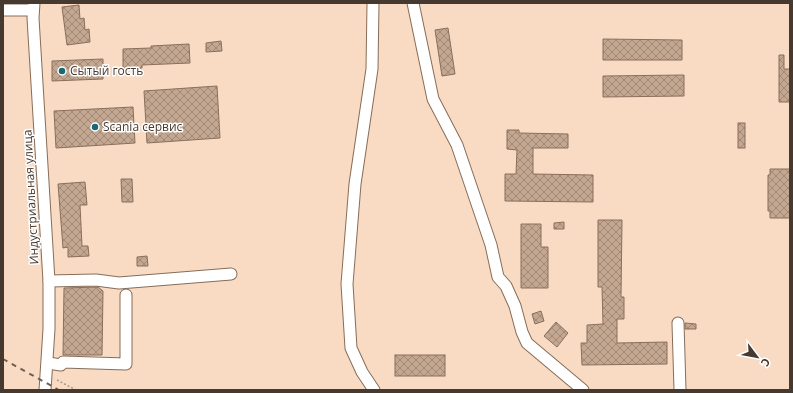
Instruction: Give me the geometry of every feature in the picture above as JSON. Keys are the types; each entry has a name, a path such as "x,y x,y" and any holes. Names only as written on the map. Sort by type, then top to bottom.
{"street":[{"path":"373,3 372,69 355,184 346,284 351,348 362,372 374,390"},
{"path":"413,3 433,99 457,145 491,245 498,277 506,286 515,306 522,332 527,343 583,390"},
{"path":"3,10 34,7"},
{"name":"Индустриальная улица","path":"34,7 33,18 49,281 49,329 46,390"},
{"path":"49,281 96,280 119,283 231,274"},
{"path":"48,363 61,365 63,362 126,364 126,296"},
{"path":"678,323 680,390"}],"path":[{"path":"57,380 76,390"}],"building":[{"path":"79,5 80,19 84,18 85,30 89,29 90,42 67,45 62,7"},
{"path":"448,28 455,74 442,76 435,30"},
{"path":"603,39 682,40 682,60 603,60"},
{"path":"221,41 222,51 206,52 206,43"},
{"path":"189,44 190,63 142,65 142,68 123,69 123,49"},
{"path":"779,55 784,55 784,69 790,69 790,102 779,102"},
{"path":"103,59 103,79 52,81 52,61"},
{"path":"684,75 684,96 603,97 603,76"},
{"path":"217,86 220,138 147,143 144,91"},
{"name":"Scania сервис","path":"133,107 135,143 56,148 54,111"},
{"path":"738,123 745,123 745,148 738,148"},
{"path":"507,130 519,130 519,133 568,134 568,148 533,148 533,174 593,175 593,202 505,201 505,174 516,174 517,150 507,149"},
{"path":"770,169 790,169 790,218 770,218 770,211 768,211 768,175 770,175"},
{"path":"121,179 132,179 133,202 122,202"},
{"path":"85,182 87,205 80,205 82,246 88,246 89,256 68,257 68,247 63,248 58,184"},
{"path":"598,220 622,220 621,297 624,297 624,319 617,319 617,343 667,342 667,364 582,365 581,343 587,343 587,325 603,324 602,287 598,287"},
{"path":"564,222 564,229 554,229 554,223"},
{"path":"521,224 541,224 541,247 548,247 548,288 521,288"},
{"path":"147,256 148,266 137,266 137,257"},
{"path":"98,287 103,291 102,355 63,355 64,288"},
{"path":"541,311 544,321 535,324 532,314"},
{"path":"556,322 568,333 557,347 544,336"},
{"path":"685,323 696,324 696,329 685,329"},
{"path":"395,355 445,355 445,376 395,376"}],"railway":[{"path":"3,359 59,390"}],"place":[{"name":"Сытый гость","path":"62,71"},
{"name":"Scania сервис","path":"95,127"}]}
